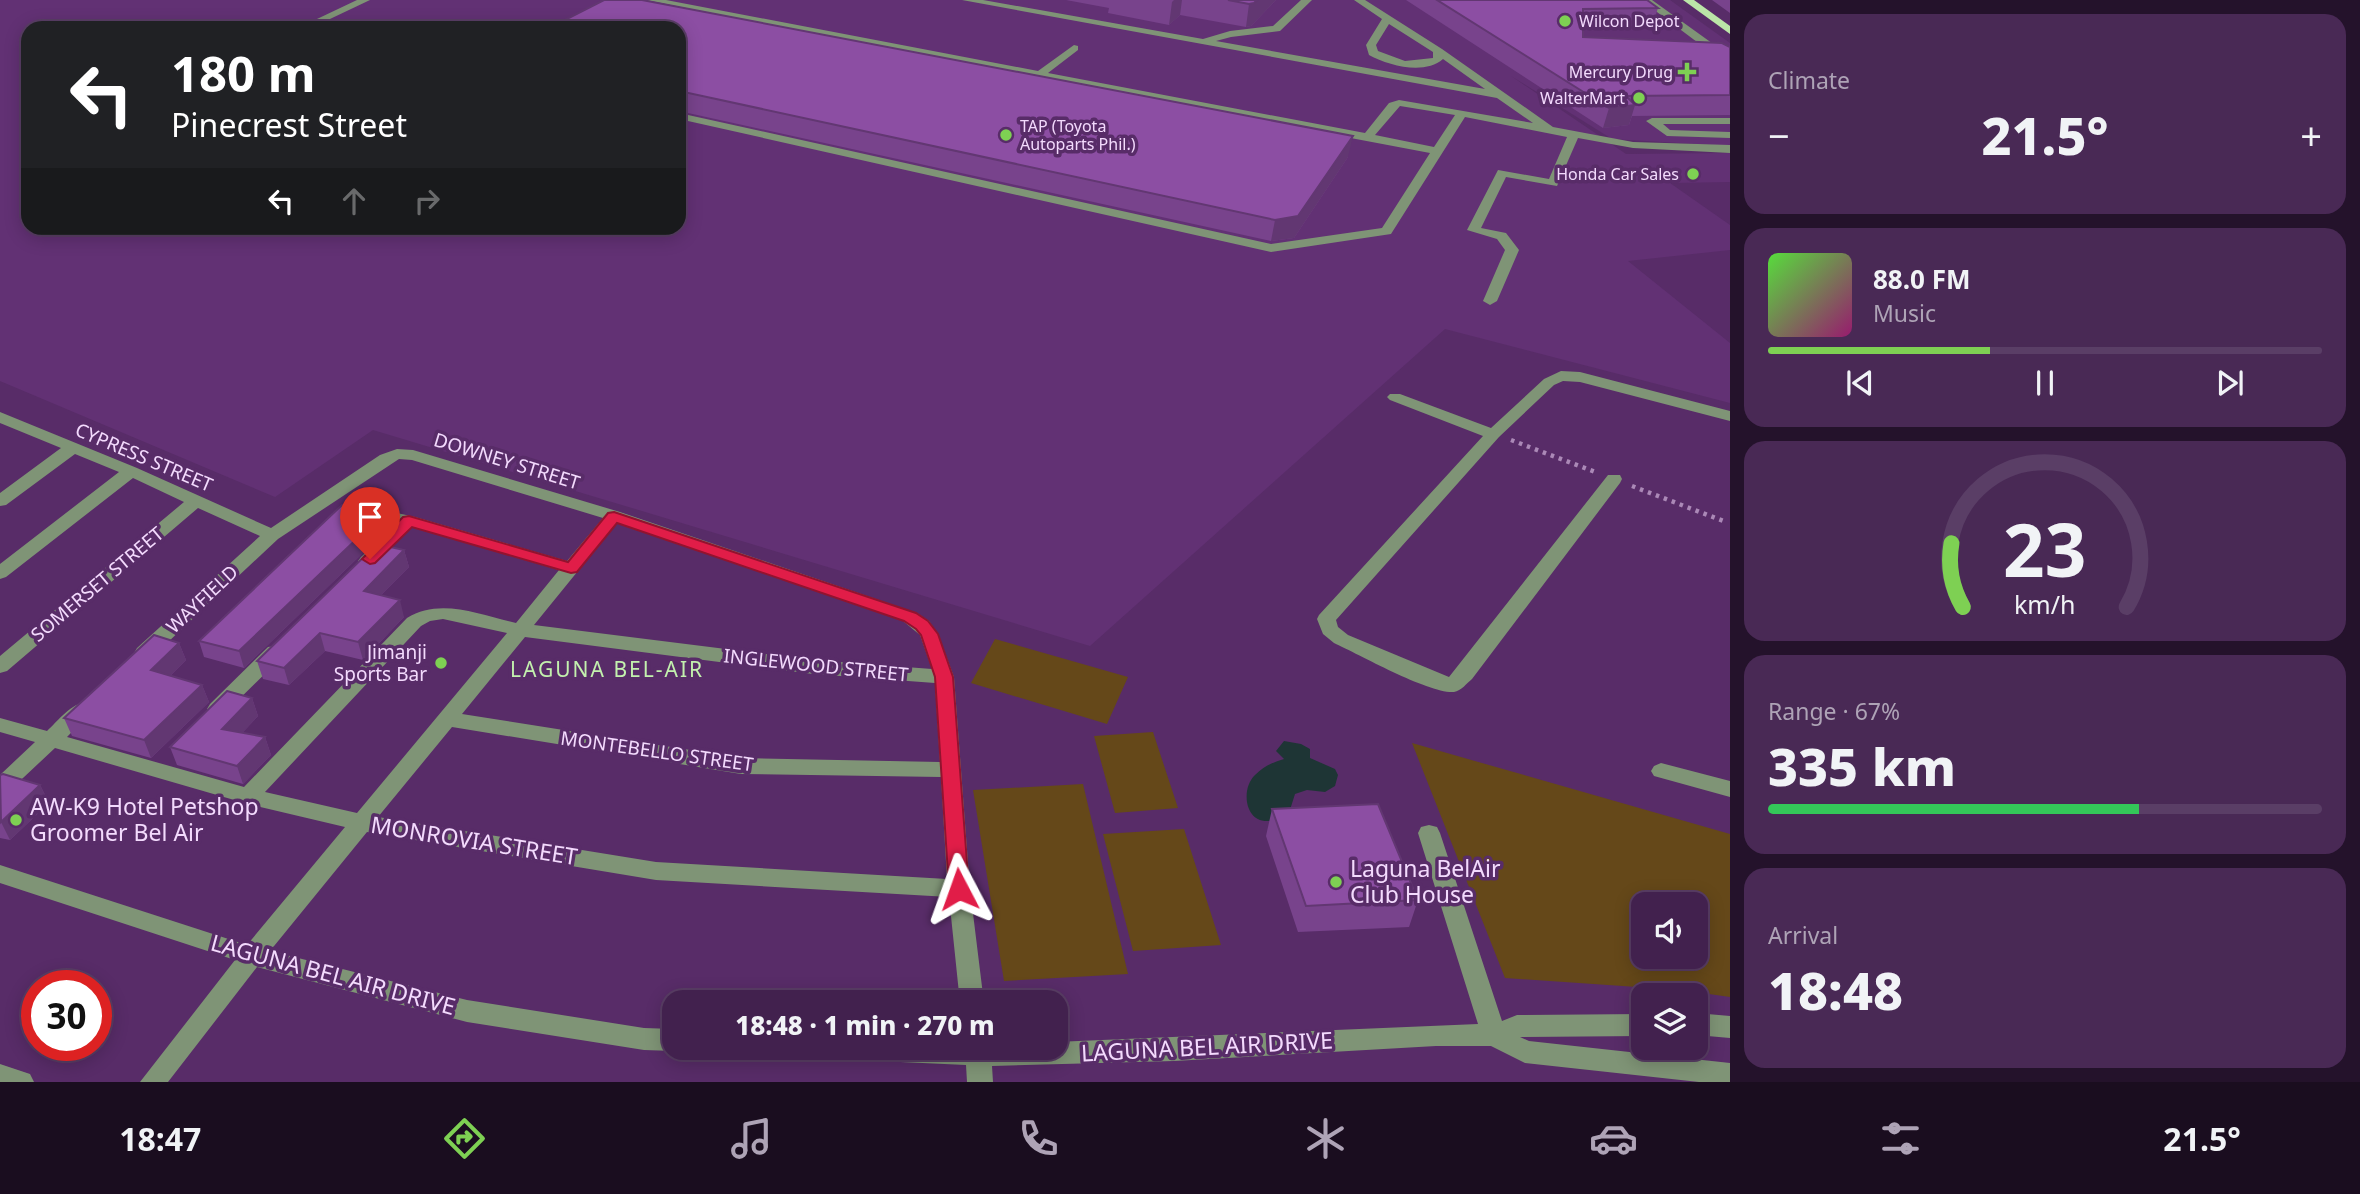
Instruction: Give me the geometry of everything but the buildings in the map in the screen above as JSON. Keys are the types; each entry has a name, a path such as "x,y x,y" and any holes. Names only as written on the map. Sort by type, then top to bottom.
{"main road":[{"path":"1688,0 1730,31"}],"street":[{"path":"318,21 365,0"},
{"path":"651,0 1438,151"},
{"path":"967,0 1499,95"},
{"path":"1204,42 1230,34 1276,29 1307,0"},
{"path":"1359,0 1438,51 1550,130"},
{"path":"1646,0 1713,48 1730,51"},
{"path":"1388,18 1371,45 1373,53 1379,57 1400,63 1429,63 1438,60 1438,51"},
{"path":"1038,76 1074,48"},
{"path":"1368,137 1393,105 1399,103 1633,145 1730,149"},
{"path":"686,118 1271,248 1386,232 1462,113"},
{"path":"1730,121 1652,121 1667,133 1730,135"},
{"path":"1490,301 1512,250 1501,236 1473,230 1479,218 1502,173 1553,183 1574,134"},
{"path":"1614,479 1465,674 1453,685 1437,682 1341,639 1330,630 1326,619 1493,434 1549,382 1561,376 1580,377 1730,416"},
{"path":"1395,397 1493,434"},
{"name":"CYPRESS STREET","path":"4,423 131,471 194,502 272,535"},
{"path":"0,501 72,448"},
{"name":"DOWNEY STREET","path":"386,458 397,454 413,454 614,516 910,617 922,625 929,634 944,677 959,889 971,990"},
{"name":"WAYFIELD","path":"131,665 272,535 386,458"},
{"path":"0,573 131,471"},
{"path":"322,501 409,521 571,568"},
{"name":"SOMERSET STREET","path":"0,666 194,502"},
{"path":"153,1082 252,956 614,516"},
{"path":"350,578 409,521"},
{"name":"INGLEWOOD STREET","path":"248,796 414,622 425,615 443,613 520,630 813,667 944,677"},
{"path":"204,722 292,636"},
{"path":"0,787 101,693"},
{"name":"MONTEBELLO STREET","path":"447,719 741,766 951,770"},
{"name":"MONROVIA STREET","path":"0,725 248,796 362,823 656,871 959,889"},
{"path":"155,770 175,751"},
{"path":"1661,771 1730,789"},
{"path":"1429,833 1494,1035"},
{"name":"LAGUNA BEL AIR DRIVE","path":"0,874 252,956 467,1010 644,1039 662,1040"},
{"name":"LAGUNA BEL AIR DRIVE","path":"1068,1051 1174,1050 1436,1035 1494,1035 1517,1027 1631,1025"},
{"path":"1708,1025 1730,1027"},
{"name":"LAGUNA BEL AIR DRIVE","path":"1494,1035 1525,1052 1730,1074"},
{"path":"979,1060 980,1082"},
{"path":"0,1075 21,1082"}],"shaded area":[{"path":"0,0 1670,0 1730,43 1730,146 1612,139 1511,76 1626,154 1730,153 1730,182 1670,183 1730,225 1730,250 1628,261 1730,343 1730,403 1445,329 1090,646 373,430 275,497 0,381"},
{"path":"995,639 1128,677 1107,724 971,683"},
{"path":"1153,732 1178,808 1115,813 1094,736"},
{"path":"1284,741 1301,744 1310,749 1310,758 1335,769 1338,775 1335,786 1325,792 1307,790 1295,794 1289,813 1273,820 1260,820 1254,816 1247,803 1248,788 1258,772 1284,759 1276,751"},
{"path":"1412,743 1730,834 1730,997 1708,994 1708,983 1631,983 1631,987 1505,978"},
{"path":"1083,784 1128,974 1004,981 973,790"},
{"path":"1184,829 1221,945 1133,951 1103,834"}],"place":[{"name":"Wilcon Depot","path":"1565,21"},
{"name":"Mercury Drug","path":"1687,72"},
{"name":"WalterMart","path":"1639,98"},
{"name":"TAP (Toyota Autoparts Phil.)","path":"1006,135"},
{"name":"Honda Car Sales","path":"1693,174"},
{"name":"Jimanji Sports Bar","path":"441,663"},
{"name":"AW-K9 Hotel Petshop Groomer Bel Air","path":"16,820"},
{"name":"Laguna BelAir Club House","path":"1336,882"}],"district":[{"name":"LAGUNA BEL-AIR","path":"607,670"}],"route":[{"path":"370,559 409,521 571,568 614,516 910,617 929,634 944,677 959,889"}]}
